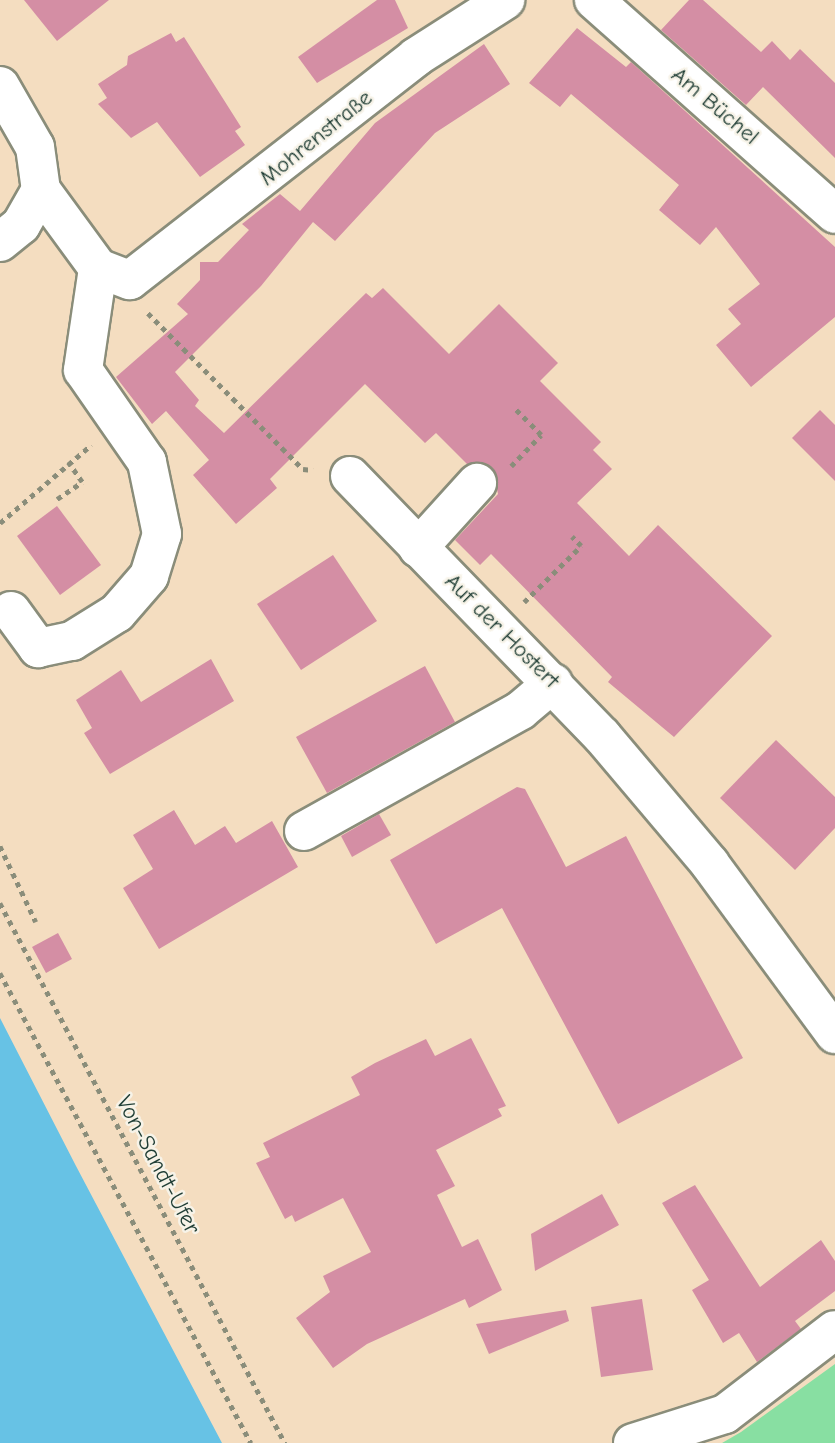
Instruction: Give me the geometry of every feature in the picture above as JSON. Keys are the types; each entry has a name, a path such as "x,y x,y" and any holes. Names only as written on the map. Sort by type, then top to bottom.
{"street":[{"name":"Mohrenstraße","path":"114,274 416,57 505,0"},
{"name":"Am Büchel","path":"594,0 835,214"},
{"path":"0,86 35,147 41,190 114,274 83,370 147,462 159,497 162,534 149,576 117,613 72,641 38,648 11,611"},
{"path":"0,242 22,225 41,190"},
{"name":"Auf der Hostert","path":"350,476 553,683 710,864 835,1034"},
{"path":"418,548 477,484"},
{"path":"304,831 521,709 553,683"},
{"path":"633,1443 725,1414 835,1330"}],"path":[{"path":"114,274 136,301 303,469 350,476"},
{"path":"0,523 49,486 45,479 120,423"},
{"path":"57,499 82,482 68,462"},
{"path":"498,627 581,546 572,537"},
{"path":"0,846 36,922"},
{"name":"Von-Sandt-Ufer","path":"0,903 285,1443"},
{"path":"0,973 251,1443"}],"green space":[{"path":"835,1364 835,1443 722,1443 741,1432"}],"water":[{"path":"0,1018 76,1166 222,1443 0,1443"}],"building":[{"path":"24,0 109,0 57,41"},
{"path":"377,0 395,0 408,28 317,83 298,57"},
{"path":"689,0 703,0 761,52 772,41 790,60 800,49 835,83 835,158 763,87 746,105 661,30"},
{"path":"577,28 626,67 631,62 835,247 835,317 751,387 716,345 741,324 728,309 760,284 716,227 700,245 659,210 679,185 571,94 560,107 529,83"},
{"path":"171,33 176,42 184,37 241,127 235,131 245,145 200,177 157,122 131,138 98,104 107,98 98,84 127,65 128,56"},
{"path":"484,44 510,84 435,133 335,241 313,222 261,286 175,372 199,400 195,406 224,433 366,293 372,298 383,288 449,354 499,304 558,363 540,381 601,442 593,450 612,469 577,503 629,556 658,525 772,636 674,737 608,682 612,677 491,554 480,565 455,540 498,494 492,467 467,464 436,433 425,443 365,384 270,479 277,488 236,524 193,475 209,460 166,411 152,424 116,377 188,314 177,304 200,280 200,262 218,262 249,230 242,224 280,194 300,211 375,123"},
{"path":"820,410 835,425 835,481 792,438"},
{"path":"57,506 101,565 60,595 17,536"},
{"path":"333,555 377,621 301,670 257,604"},
{"path":"211,659 234,701 110,774 84,733 92,728 76,700 121,670 141,702"},
{"path":"425,666 455,722 327,793 296,737"},
{"path":"776,740 835,797 835,828 795,870 720,798"},
{"path":"517,787 525,789 566,867 626,836 743,1058 618,1124 502,908 436,944 390,860"},
{"path":"174,810 195,845 225,826 236,843 272,821 298,867 159,949 123,888 153,869 133,835"},
{"path":"379,814 391,835 352,857 341,836"},
{"path":"58,933 72,959 46,973 32,947"},
{"path":"471,1038 506,1106 498,1109 502,1116 436,1150 455,1186 437,1195 462,1247 478,1239 502,1290 469,1308 465,1299 367,1344 333,1368 296,1318 330,1292 323,1276 371,1252 343,1198 295,1222 292,1215 285,1219 256,1163 270,1157 263,1143 360,1095 351,1077 375,1063 426,1039 435,1056"},
{"path":"695,1185 760,1287 821,1240 835,1261 835,1291 795,1321 801,1329 757,1362 739,1333 723,1343 692,1290 709,1280 662,1203"},
{"path":"602,1194 619,1225 535,1271 531,1234"},
{"path":"642,1299 653,1370 601,1377 591,1307"},
{"path":"566,1310 569,1321 489,1354 476,1324"}]}
